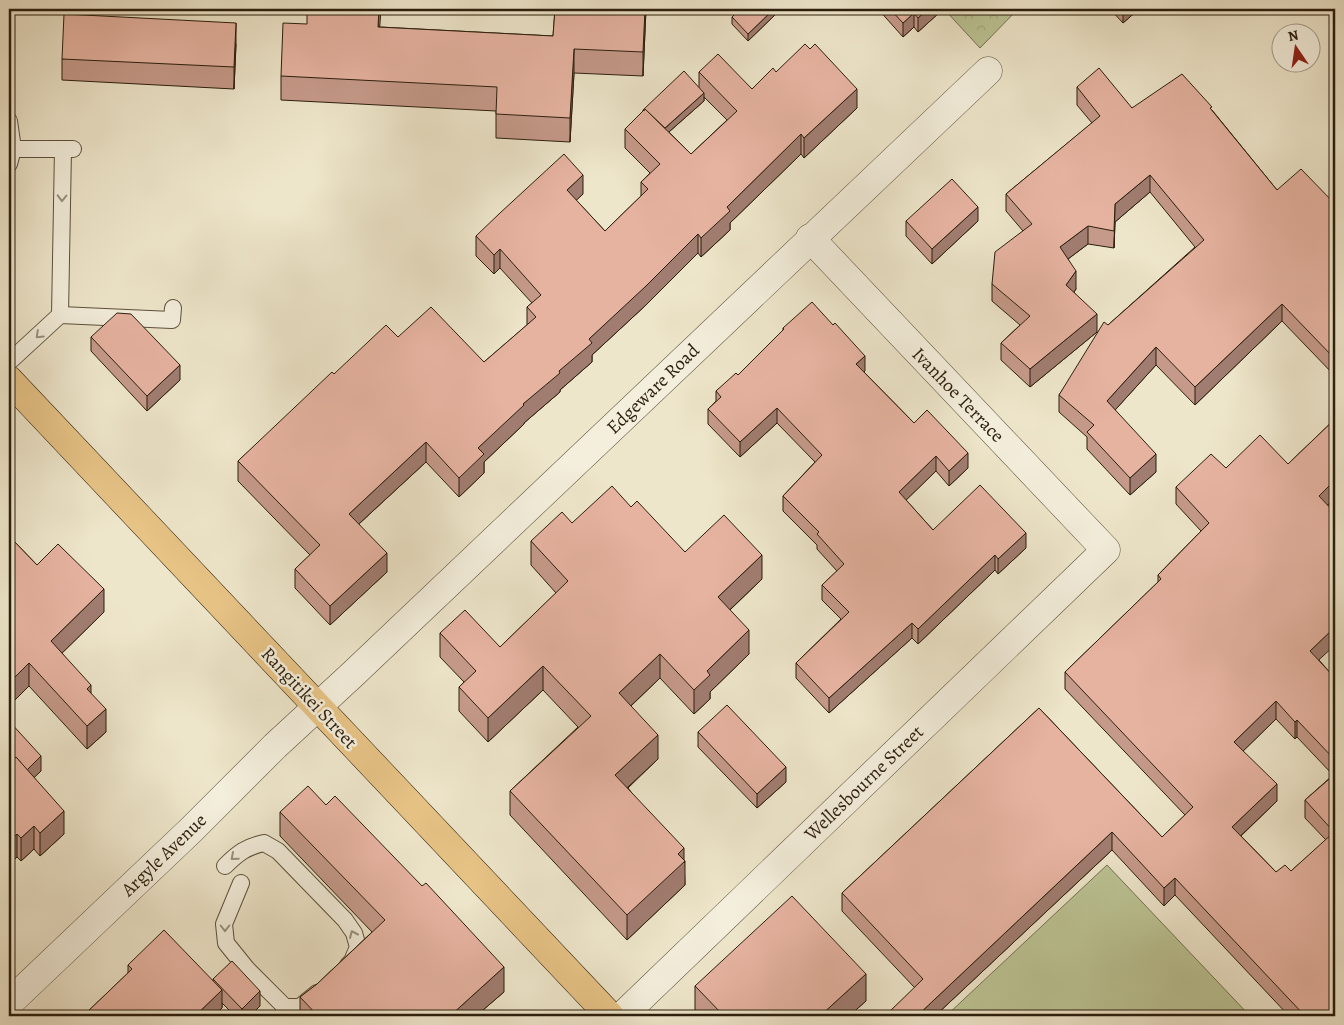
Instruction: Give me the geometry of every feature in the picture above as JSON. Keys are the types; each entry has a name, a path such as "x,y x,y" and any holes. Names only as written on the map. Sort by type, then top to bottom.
{"highway":[{"name":"Rangitikei Street","path":"13,391 317,706 610,1016"}],"street":[{"name":"Edgeware Road","path":"317,706 354,674 810,238 988,71"},
{"name":"Ivanhoe Terrace","path":"810,238 1106,550"},
{"name":"Wellesbourne Street","path":"622,1016 1106,550"},
{"name":"Argyle Avenue","path":"9,1003 184,837 317,706"}],"lane":[{"path":"9,121 11,156 68,149 60,315"},
{"path":"9,362 60,315 104,312 172,320 173,308"},
{"path":"225,866 239,853 252,846 264,843 278,851 345,920 354,933 358,947 352,961 300,1007 285,1007 247,969 226,943 224,924 241,883"}],"green space":[{"path":"944,9 1018,9 980,48"},
{"path":"1107,865 1250,1016 946,1016"}],"building":[{"path":"307,9 379,9 378,27 553,36 555,9 645,9 643,52 574,49 570,118 496,114 497,87 281,76 283,23 307,24"},
{"path":"740,9 774,9 748,34 732,17"},
{"path":"890,9 928,9 918,18 914,13 903,23"},
{"path":"64,14 236,23 234,67 62,59"},
{"path":"805,44 810,49 815,44 857,89 804,138 801,134 727,207 730,211 701,238 698,234 589,339 592,343 523,404 478,448 484,454 459,478 426,442 349,514 387,553 330,606 295,569 320,545 238,461 332,372 334,374 386,325 398,337 431,307 484,362 536,317 527,307 541,295 500,249 494,255 476,236 564,154 583,175 567,190 605,231 648,189 641,182 660,164 625,129 645,109 691,154 737,111 699,72 718,54 752,89 773,68 776,72"},
{"path":"1099,68 1132,108 1182,74 1212,107 1210,108 1277,190 1301,169 1335,204 1335,359 1282,304 1195,387 1156,347 1107,401 1156,454 1130,478 1087,432 1094,425 1059,395 1104,322 1108,325 1204,240 1150,175 1115,204 1114,231 1088,226 1060,247 1076,271 1066,285 1097,314 1030,369 1001,343 1030,316 992,284 995,252 1032,224 1006,194 1100,116 1077,87"},
{"path":"684,71 704,93 665,128 645,109 643,110"},
{"path":"952,179 978,207 932,249 906,221"},
{"path":"812,302 833,325 835,323 865,356 856,364 914,423 927,410 968,453 949,471 936,456 899,492 933,530 980,485 1026,533 998,559 995,555 918,629 912,623 829,698 796,663 849,612 822,585 844,564 817,534 819,532 783,496 822,455 777,408 740,442 708,409 721,397 716,391 736,373 738,375 783,328"},
{"path":"117,313 131,314 180,365 147,396 91,337"},
{"path":"1335,419 1335,480 1319,496 1335,513 1335,627 1310,651 1335,678 1335,760 1276,701 1234,742 1277,784 1232,827 1276,872 1285,865 1291,871 1334,832 1305,800 1335,774 1335,1010 1328,1016 1305,1016 1175,878 1164,888 1112,832 917,1016 885,1016 923,979 842,893 1039,708 1162,837 1193,807 1065,672 1161,579 1158,575 1209,523 1176,487 1211,454 1226,468 1260,435 1288,464"},
{"path":"612,486 631,507 637,501 685,552 724,515 762,555 718,597 749,630 707,671 710,675 694,690 660,654 619,693 658,735 615,775 684,848 678,854 685,861 627,915 510,791 591,716 543,666 488,718 459,687 476,671 440,633 465,610 500,647 568,581 531,541 562,512 572,523"},
{"path":"9,536 37,565 58,544 104,589 51,641 91,685 87,689 106,709 87,726 29,663 13,679 9,675"},
{"path":"727,705 786,767 757,794 698,732"},
{"path":"9,721 41,756 27,770 16,757 12,761 9,758"},
{"path":"16,757 64,811 40,833 34,826 21,838 17,834 9,842 9,764"},
{"path":"308,786 326,805 335,796 422,886 426,883 504,967 450,1016 318,1016 300,997 317,984 385,920 280,812"},
{"path":"792,896 866,974 820,1016 724,1016 695,986"},
{"path":"164,930 222,990 195,1016 83,1016 132,969 128,965"},
{"path":"232,961 260,991 242,1009 213,979"}]}
